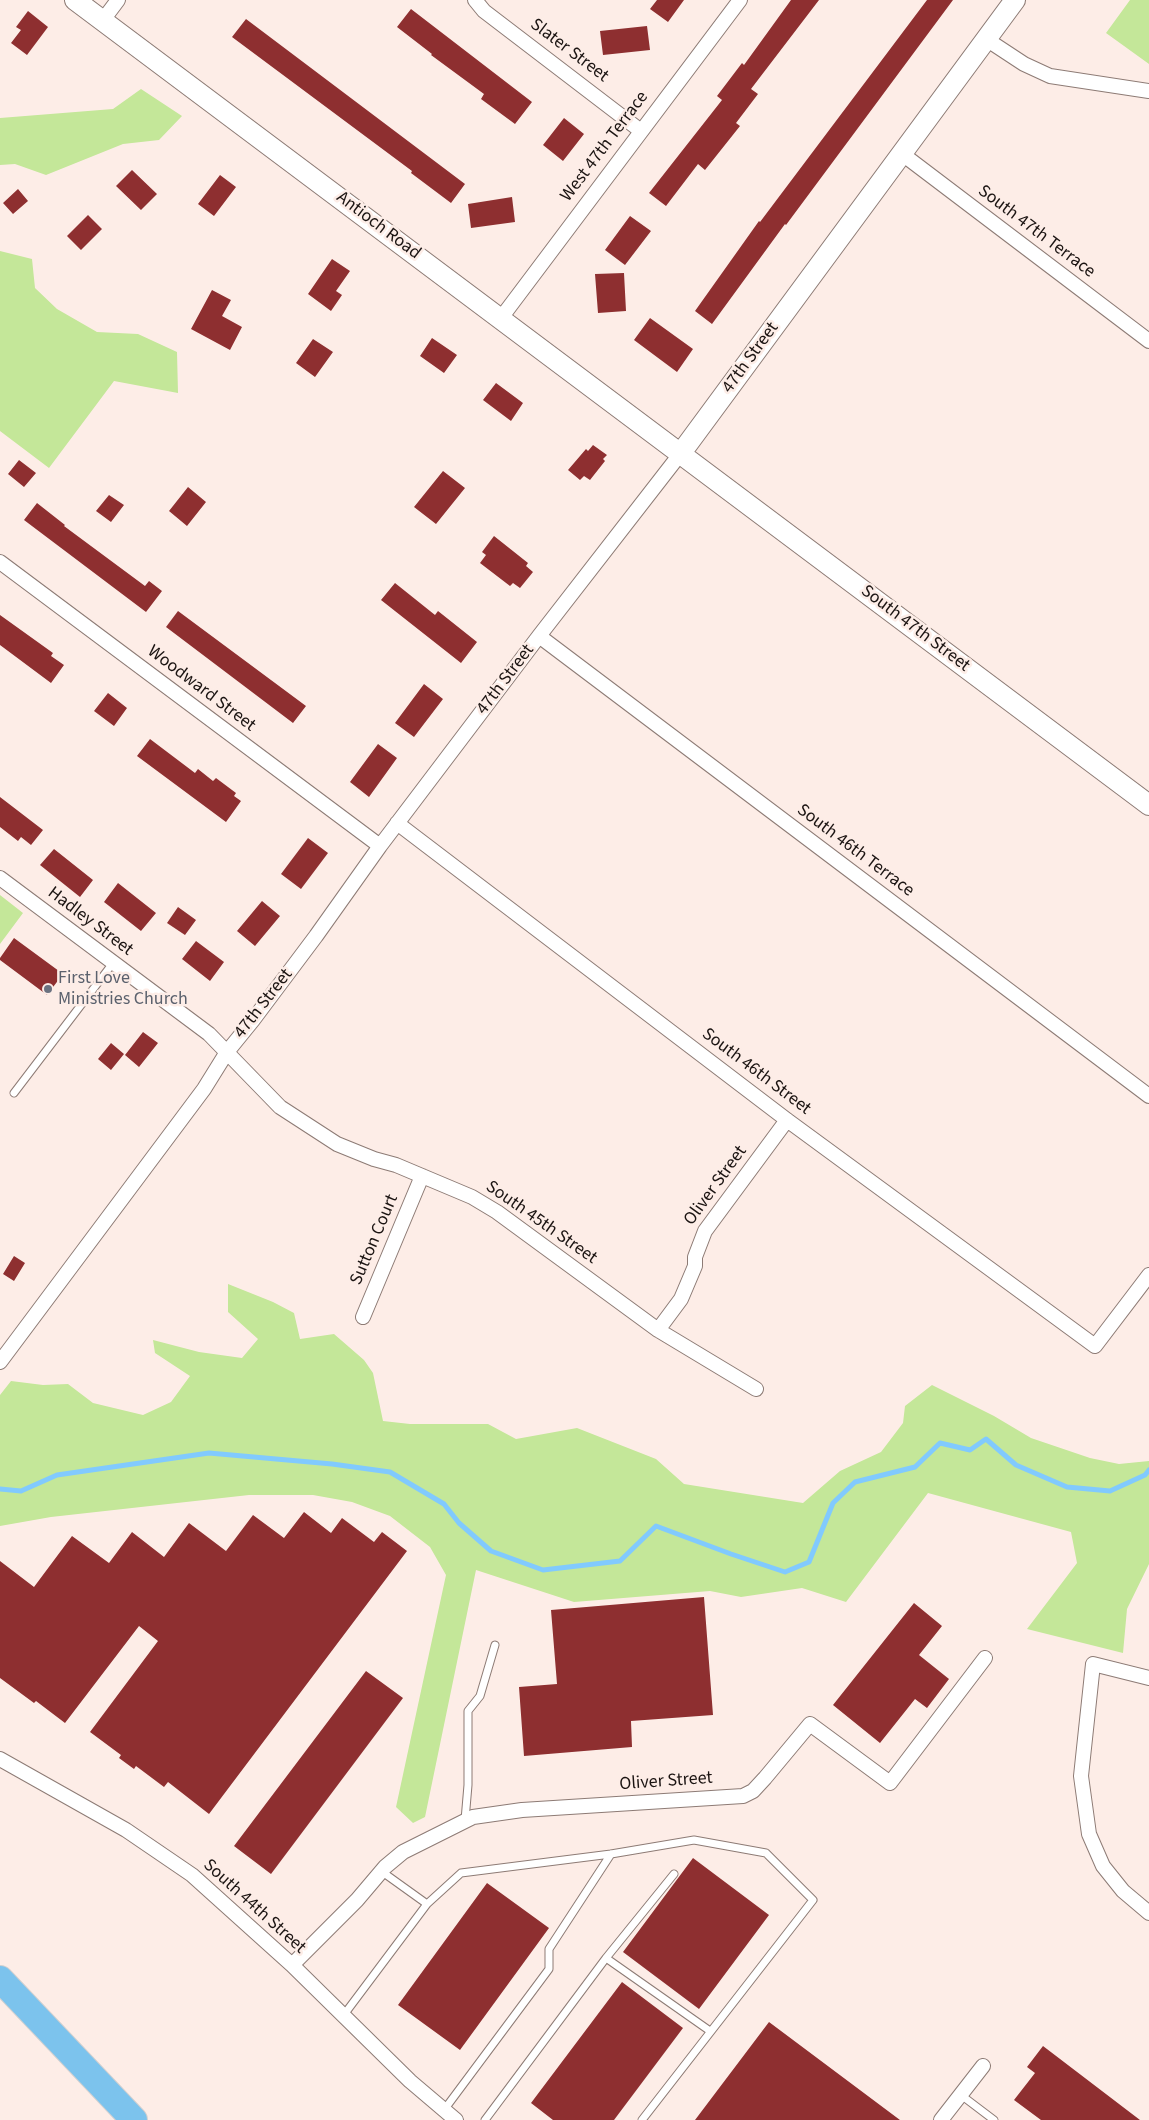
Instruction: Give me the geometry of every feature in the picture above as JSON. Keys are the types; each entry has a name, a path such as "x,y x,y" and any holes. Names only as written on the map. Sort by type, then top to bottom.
{"highway":[{"path":"0,1979 134,2120"}],"main road":[{"name":"Antioch Road","path":"75,0 681,453"},
{"name":"47th Street","path":"681,453 1015,0"},
{"name":"South 47th Street","path":"681,453 1149,805"}],"street":[{"path":"103,20 118,0"},
{"name":"Slater Street","path":"475,0 484,10 641,131"},
{"name":"West 47th Terrace","path":"501,318 740,0"},
{"path":"986,39 1024,64 1050,76 1149,91"},
{"name":"South 47th Terrace","path":"901,153 1149,341"},
{"name":"47th Street","path":"0,1362 198,1096 227,1052 310,944 397,823 681,453"},
{"name":"Woodward Street","path":"0,562 380,846"},
{"name":"South 46th Terrace","path":"539,636 1149,1096"},
{"name":"South 46th Street","path":"397,823 787,1120 1095,1346 1149,1276"},
{"name":"Hadley Street","path":"0,878 209,1034 227,1052"},
{"name":"South 45th Street","path":"227,1052 280,1107 337,1144 472,1197 497,1212 658,1330 756,1389"},
{"name":"Oliver Street","path":"658,1330 681,1299 695,1266 697,1249 705,1231 787,1120"},
{"name":"Sutton Court","path":"363,1317 422,1176"},
{"name":"Oliver Street","path":"292,1965 357,1900 381,1871 403,1852 473,1817 522,1810 743,1796 753,1791 810,1724 890,1783 985,1658"},
{"path":"1149,1678 1093,1664 1081,1776 1089,1834 1103,1866 1128,1896 1149,1913"},
{"name":"South 44th Street","path":"0,1759 126,1830 192,1875 292,1965 410,2081 456,2120"},
{"path":"941,2120 982,2066"}],"lane":[{"path":"14,1093 114,963"},
{"path":"465,1820 468,1785 468,1711 480,1696 494,1645"},
{"path":"343,2016 427,1904 461,1873 611,1854 694,1840 766,1853 813,1900 642,2120"},
{"path":"444,2110 549,1969 549,1949 611,1854"},
{"path":"381,1871 427,1904"},
{"path":"485,2120 606,1958 674,1874"},
{"path":"606,1958 710,2031"},
{"path":"961,2095 994,2120"}],"green space":[{"path":"1130,0 1149,0 1149,64 1106,33"},
{"path":"141,89 182,116 159,140 123,144 46,175 15,164 0,165 0,118 113,109"},
{"path":"0,251 32,259 35,288 57,309 97,332 138,334 177,352 178,393 114,381 49,468 0,431"},
{"path":"0,895 23,913 0,944"},
{"path":"228,1284 273,1302 294,1313 300,1339 334,1334 364,1360 373,1373 383,1421 410,1424 488,1424 516,1439 577,1428 656,1459 684,1484 803,1503 840,1471 881,1452 903,1423 905,1406 932,1385 994,1416 1031,1438 1090,1458 1119,1464 1149,1461 1149,1564 1127,1609 1123,1653 1027,1629 1077,1563 1071,1532 928,1493 846,1602 802,1588 741,1597 710,1591 574,1602 476,1570 425,1817 413,1823 396,1807 446,1575 430,1547 390,1516 352,1502 313,1495 249,1495 51,1517 0,1526 0,1395 11,1381 43,1385 68,1384 93,1403 143,1415 171,1402 190,1376 155,1353 153,1340 199,1352 242,1358 258,1339 228,1312"}],"building":[{"path":"657,0 684,0 668,22 650,9"},
{"path":"791,0 819,0 751,89 758,94 736,123 740,126 705,170 698,164 666,206 649,193 722,100 717,96 742,63 744,65"},
{"path":"927,0 953,0 712,324 695,311 759,221"},
{"path":"411,9 532,102 515,124 481,99 484,94 397,27"},
{"path":"28,11 48,27 27,55 11,43 21,30 16,27"},
{"path":"246,19 465,184 451,203 411,173 412,171 232,37"},
{"path":"647,26 650,50 603,55 600,31"},
{"path":"564,118 584,134 563,161 543,145"},
{"path":"132,170 157,194 141,210 116,186"},
{"path":"220,175 236,187 214,216 198,204"},
{"path":"18,189 28,201 13,214 3,203"},
{"path":"512,197 515,222 471,228 468,204"},
{"path":"88,215 102,229 81,250 67,236"},
{"path":"630,216 651,231 625,265 605,250"},
{"path":"332,259 350,271 336,291 342,295 331,311 308,294"},
{"path":"624,273 626,311 598,313 595,274"},
{"path":"212,290 231,300 222,316 242,327 230,350 191,329"},
{"path":"650,318 693,349 677,372 634,340"},
{"path":"432,338 457,355 444,373 420,356"},
{"path":"313,339 333,352 315,377 296,363"},
{"path":"496,383 523,403 511,421 483,400"},
{"path":"593,445 607,455 603,459 605,461 590,480 584,476 580,480 568,470 586,449 588,451"},
{"path":"19,460 36,473 24,487 8,474"},
{"path":"443,471 465,488 436,524 414,507"},
{"path":"188,487 206,502 187,526 169,511"},
{"path":"109,495 124,505 111,522 96,511"},
{"path":"37,503 64,526 145,586 149,581 162,591 146,612 24,520"},
{"path":"494,536 528,563 526,566 533,572 520,588 513,583 510,586 480,563 486,555 482,552"},
{"path":"395,583 435,615 438,611 477,642 461,663 381,600"},
{"path":"178,611 306,706 293,723 166,627"},
{"path":"0,615 53,653 51,656 64,665 51,683 0,645"},
{"path":"424,684 443,699 414,737 395,723"},
{"path":"108,693 127,708 114,726 94,711"},
{"path":"150,739 195,773 198,769 213,781 216,778 236,793 234,796 241,801 226,822 137,756"},
{"path":"378,744 397,758 369,797 350,782"},
{"path":"0,797 43,830 31,845 21,837 18,841 0,827"},
{"path":"308,838 328,853 301,889 281,874"},
{"path":"54,849 93,880 80,897 40,865"},
{"path":"118,883 156,913 141,931 104,902"},
{"path":"262,901 280,916 255,946 237,931"},
{"path":"178,907 196,920 185,935 167,923"},
{"name":"First Love Ministries Church","path":"14,938 63,974 47,995 0,960"},
{"path":"196,941 224,962 210,981 182,959"},
{"path":"143,1032 158,1043 139,1067 125,1055"},
{"path":"111,1043 124,1054 111,1070 98,1059"},
{"path":"14,1256 25,1263 14,1281 3,1274"},
{"path":"304,1512 331,1533 342,1518 374,1542 382,1532 407,1551 209,1814 168,1782 164,1787 136,1766 134,1769 119,1758 121,1755 90,1732 158,1641 139,1626 65,1723 36,1701 34,1703 0,1678 0,1561 34,1587 72,1536 109,1563 132,1532 164,1557 189,1523 226,1551 253,1515 284,1538"},
{"path":"704,1597 713,1715 631,1721 632,1747 524,1756 519,1687 557,1684 551,1610"},
{"path":"914,1603 942,1626 919,1655 949,1679 927,1708 915,1699 880,1743 833,1705"},
{"path":"366,1671 403,1698 271,1874 234,1846"},
{"path":"693,1858 769,1915 699,2009 623,1952"},
{"path":"487,1883 549,1928 460,2050 398,2005"},
{"path":"622,1982 683,2028 614,2120 553,2120 531,2103"},
{"path":"769,2022 900,2120 695,2120"},
{"path":"1043,2046 1140,2120 1041,2120 1014,2100 1035,2073 1027,2067"}],"waterway":[{"path":"0,1489 21,1491 57,1475 209,1453 332,1464 390,1472 444,1504 459,1523 491,1551 543,1570 620,1561 656,1526 785,1572 809,1562 833,1503 855,1482 915,1467 940,1443 970,1450 986,1439 1016,1465 1067,1487 1110,1491 1145,1475 1149,1470"}],"place":[{"name":"First Love Ministries Church","path":"48,989"}]}
